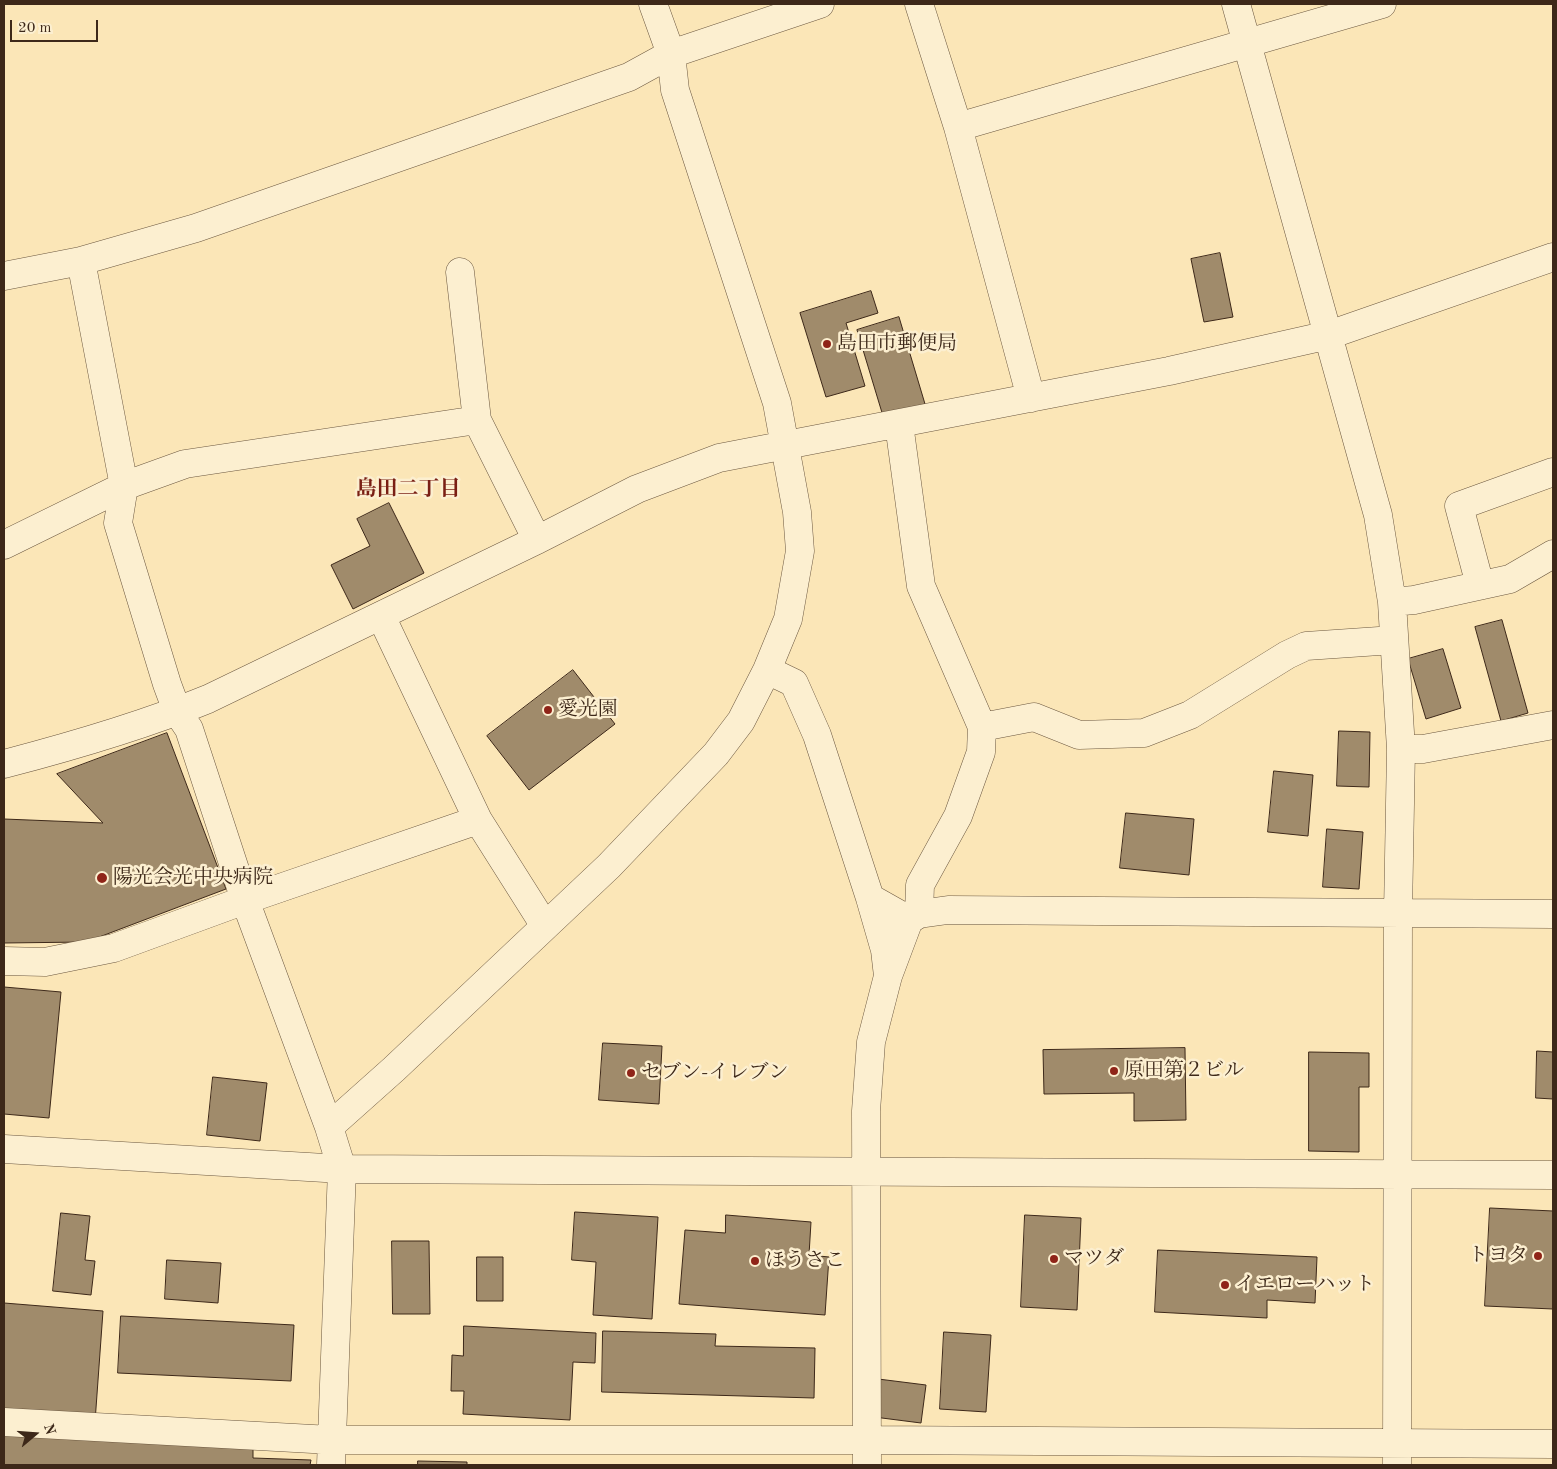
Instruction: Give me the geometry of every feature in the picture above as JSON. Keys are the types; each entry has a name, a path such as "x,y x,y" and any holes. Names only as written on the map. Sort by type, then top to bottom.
{"street":[{"path":"4,276 81,261 196,228 629,77 671,54 820,4"},
{"path":"919,4 958,127 1031,398"},
{"path":"1236,4 1378,515 1392,602 1401,749 1398,914 1397,1454"},
{"path":"958,127 1382,4"},
{"path":"329,1127 394,1070 609,866 716,754 740,721 767,670 788,620 800,552 797,512 777,403 675,90 671,54 658,16"},
{"path":"4,764 74,746 177,711 208,698 537,540 637,489 719,458 1170,371 1329,335 1553,257"},
{"path":"81,261 124,486 118,523 167,684 177,711 189,729 245,900 329,1127 342,1169 331,1453"},
{"path":"460,272 476,420 537,540"},
{"path":"4,545 124,486 185,464 476,420"},
{"path":"867,1452 866,1111 871,1042 888,976 914,917 920,885 958,816 981,752 982,727 922,586 899,424"},
{"path":"1480,585 1458,506 1553,472"},
{"path":"1392,602 1414,600 1510,579 1553,554"},
{"path":"381,616 478,820 545,926"},
{"path":"982,727 1034,716 1079,735 1144,733 1190,715 1287,655 1306,646 1394,640"},
{"path":"767,670 794,683 818,735 870,898 885,950 888,976"},
{"path":"1401,749 1423,749 1553,725"},
{"path":"4,961 45,962 114,948 245,900 478,820"},
{"path":"870,898 914,917 948,910 1553,914"},
{"path":"4,1149 342,1169 1553,1175"},
{"path":"4,1422 331,1453 867,1452 1397,1454 1553,1444"}],"building":[{"path":"1220,253 1233,317 1204,322 1191,259"},
{"path":"871,291 878,313 846,323 865,386 826,397 800,313"},
{"path":"899,317 925,404 883,416 857,330"},
{"path":"389,503 424,573 353,609 331,565 370,546 357,519"},
{"path":"1502,620 1528,713 1501,721 1475,627"},
{"path":"1443,649 1461,708 1426,719 1408,659"},
{"path":"573,670 615,724 529,790 487,736"},
{"path":"1339,731 1370,732 1369,787 1337,786"},
{"path":"167,733 226,889 86,942 4,943 4,819 103,823 57,774"},
{"path":"1274,771 1313,775 1308,836 1268,832"},
{"path":"1126,813 1194,819 1189,875 1120,868"},
{"path":"1327,829 1363,832 1359,889 1323,887"},
{"path":"4,987 61,992 49,1118 4,1114"},
{"path":"603,1043 662,1046 659,1104 599,1100"},
{"name":"原田第２ビル","path":"1185,1048 1186,1120 1134,1121 1134,1093 1044,1094 1043,1050"},
{"path":"1537,1051 1553,1052 1553,1099 1536,1098"},
{"path":"1309,1052 1369,1053 1369,1087 1359,1087 1359,1152 1309,1151"},
{"path":"213,1077 267,1083 260,1141 207,1135"},
{"path":"1490,1208 1553,1211 1553,1309 1485,1306"},
{"path":"575,1212 658,1217 652,1319 593,1315 596,1262 572,1260"},
{"path":"61,1213 90,1216 85,1260 95,1261 91,1295 53,1291"},
{"path":"726,1215 811,1222 809,1255 829,1257 825,1315 679,1304 685,1230 725,1233"},
{"path":"1025,1215 1081,1218 1077,1310 1021,1307"},
{"path":"392,1241 429,1241 430,1314 393,1314"},
{"path":"1158,1250 1317,1257 1315,1303 1267,1300 1267,1318 1155,1312"},
{"path":"477,1257 503,1257 503,1301 477,1301"},
{"path":"167,1260 221,1263 218,1303 165,1299"},
{"path":"4,1303 103,1311 95,1422 4,1415"},
{"path":"121,1316 294,1325 291,1381 118,1373"},
{"path":"464,1326 596,1333 595,1363 573,1362 570,1420 463,1414 464,1391 451,1391 452,1355 463,1356"},
{"path":"603,1331 716,1334 715,1346 815,1348 814,1398 602,1392"},
{"path":"944,1332 991,1335 986,1412 940,1409"},
{"path":"878,1379 926,1385 921,1423 874,1417"},
{"path":"4,1434 253,1444 253,1458 311,1460 310,1465 4,1465"},
{"path":"418,1461 467,1462 467,1465 418,1465"}],"place":[{"name":"島田市郵便局","path":"827,344"},
{"name":"愛光園","path":"548,710"},
{"name":"陽光会光中央病院","path":"102,878"},
{"name":"原田第２ビル","path":"1114,1071"},
{"name":"セブン-イレブン","path":"631,1073"},
{"name":"トヨタ","path":"1538,1256"},
{"name":"マツダ","path":"1054,1259"},
{"name":"ほうさこ","path":"755,1261"},
{"name":"イエローハット","path":"1225,1285"}],"district":[{"name":"島田二丁目","path":"408,489"}]}
